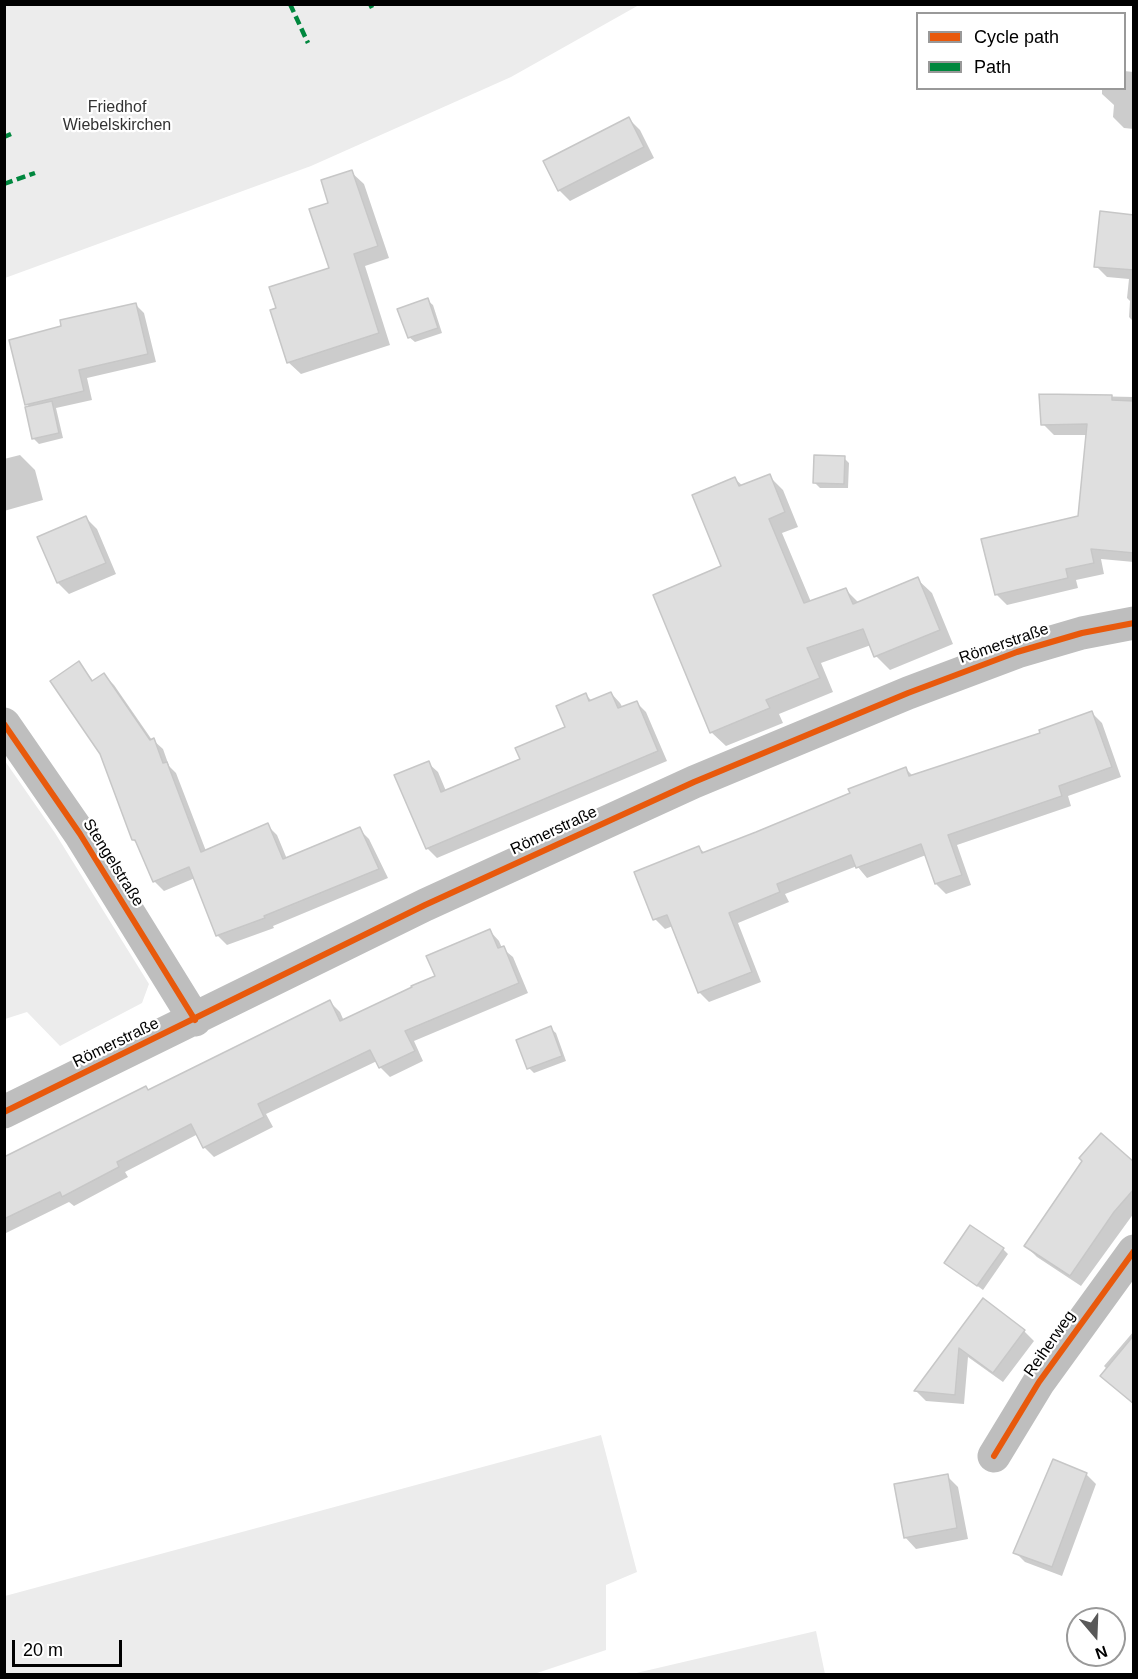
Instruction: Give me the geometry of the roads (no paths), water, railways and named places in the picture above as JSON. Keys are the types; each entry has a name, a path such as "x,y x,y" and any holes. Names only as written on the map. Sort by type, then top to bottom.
{"street":[{"name":"Römerstraße","path":"4,1112 425,905 705,777 908,693 1017,652 1082,633 1134,623"},
{"name":"Stengelstraße","path":"4,724 80,834 195,1020"},
{"name":"Reiherweg","path":"994,1456 1039,1382 1134,1251"}],"park label":[{"name":"Friedhof Wiebelskirchen","path":"117,117"}]}
